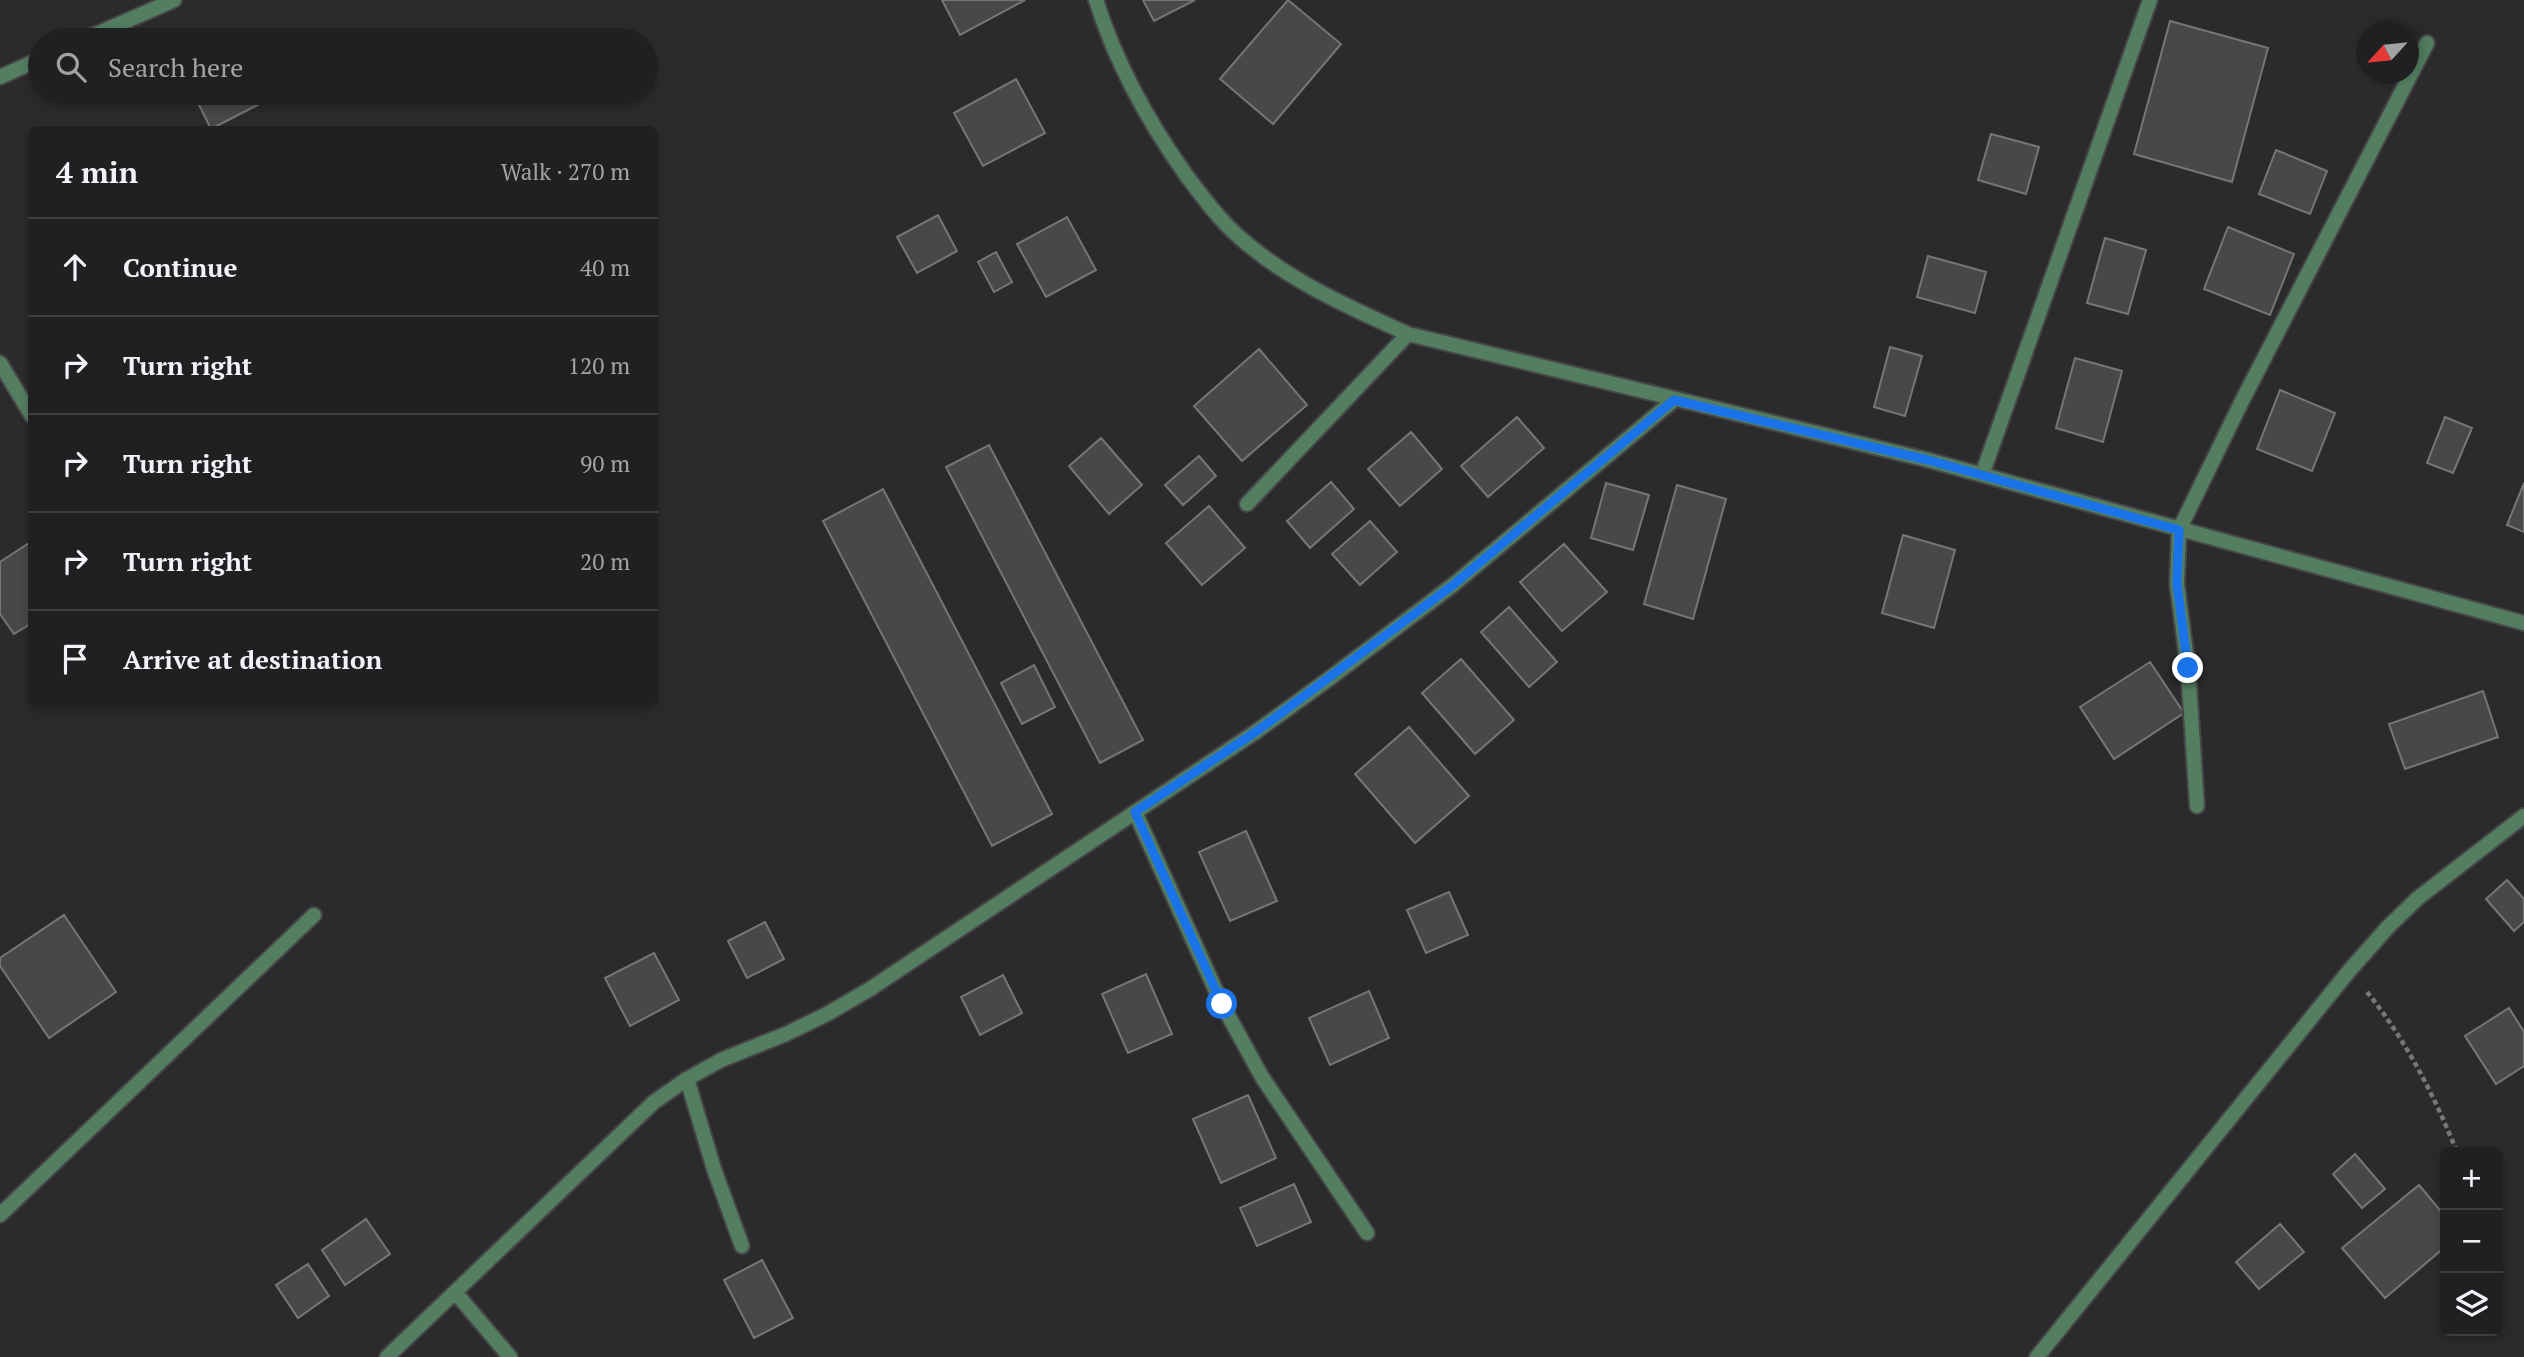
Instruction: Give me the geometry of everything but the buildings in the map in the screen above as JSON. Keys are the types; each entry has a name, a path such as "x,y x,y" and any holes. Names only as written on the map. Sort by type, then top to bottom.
{"street":[{"path":"110,28 174,0"},
{"path":"1096,0 1121,69 1154,129 1204,200 1237,235 1286,273 1328,298 1408,334 1982,475 2524,623"},
{"path":"1982,475 2150,0"},
{"path":"2197,806 2188,668 2177,584 2179,530 2248,388 2427,43"},
{"path":"0,77 28,64"},
{"path":"1247,504 1408,334"},
{"path":"0,363 28,409"},
{"path":"387,1357 654,1102 721,1060 786,1034 848,1002 1257,731 1453,585 1674,400"},
{"path":"1135,812 1222,1004 1262,1077 1367,1233"},
{"path":"2038,1357 2349,971 2388,927 2418,898 2524,816"},
{"path":"0,1215 314,915"},
{"path":"688,1079 714,1169 742,1246"},
{"path":"455,1292 510,1357"}],"path":[{"path":"2349,971 2396,1028 2455,1147"}],"route":[{"path":"1222,1004 1135,812 1257,731 1453,585 1674,400 1928,460 2179,530 2177,584 2188,668"}]}
